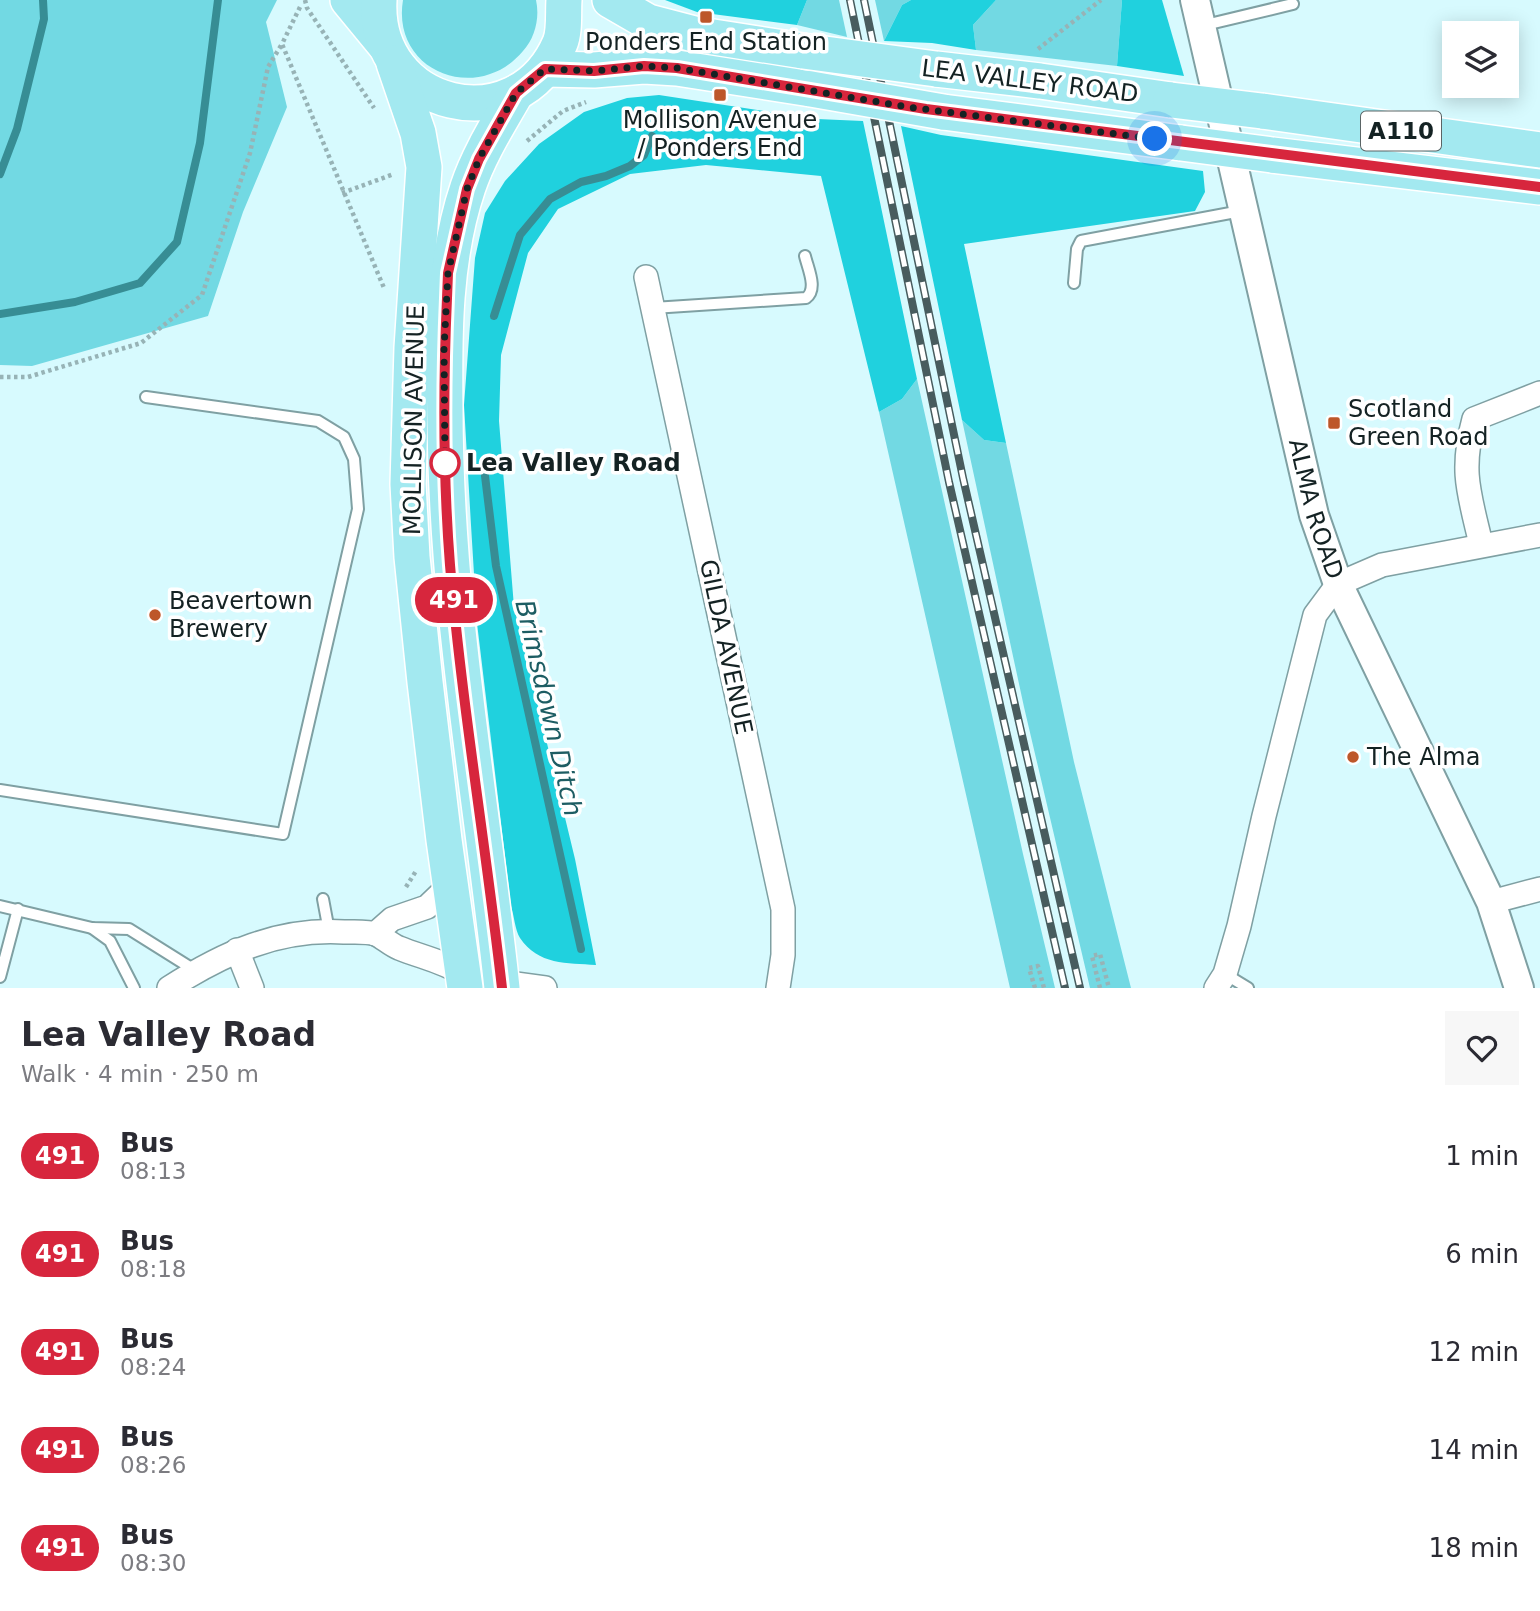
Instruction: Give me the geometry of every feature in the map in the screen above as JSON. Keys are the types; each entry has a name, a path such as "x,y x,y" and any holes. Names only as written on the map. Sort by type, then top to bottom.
{"main road":[{"path":"348,0 415,85 454,103 469,104 500,100 516,93 545,69 561,40 564,0"},
{"path":"379,0 378,14 389,54"},
{"name":"LEA VALLEY ROAD","path":"610,0 648,22 694,34 1540,150"},
{"name":"MOLLISON AVENUE","path":"389,54 418,133 424,167 412,348 408,484 424,670 443,840 464,981"},
{"name":"LEA VALLEY ROAD","path":"545,69 594,71 644,66 677,68 943,112 1540,187"},
{"name":"MOLLISON AVENUE","path":"501,985 459,656 450,562 444,349 448,273 467,189 479,159 516,93"}],"street":[{"name":"ALMA ROAD","path":"1198,13 1314,515 1338,584 1491,902 1519,988"},
{"name":"GILDA AVENUE","path":"646,277 783,909 783,945 778,988"},
{"path":"1481,544 1466,483 1467,447 1474,419 1540,393"},
{"path":"1220,981 1239,926 1315,615 1338,584 1382,565 1481,544 1540,535"},
{"path":"374,934 392,919 427,906 451,884"},
{"path":"1491,902 1540,889"},
{"path":"170,988 237,950 297,932 329,931 374,934 397,948 447,963 464,981"},
{"path":"237,950 251,988"},
{"path":"501,985 545,988"}],"lane":[{"path":"1198,13 1293,4"},
{"path":"1074,283 1077,249 1081,241 1215,214 1244,211"},
{"path":"653,308 806,298 811,295 813,289 804,256"},
{"path":"0,790 283,834 358,509 354,458 344,437 318,421 146,397"},
{"path":"323,900 329,931"},
{"path":"0,906 92,928 129,929 196,971"},
{"path":"0,977 18,909"},
{"path":"92,928 110,942 134,988"},
{"path":"1220,981 1248,988"}],"path":[{"path":"305,0 307,8 376,110"},
{"path":"1031,54 1101,0"},
{"path":"0,377 28,377 141,343 202,295 250,153 268,67 282,44"},
{"path":"521,147 534,133 563,111 594,99"},
{"path":"342,193 397,173 394,162"},
{"path":"1100,988 1092,956 1100,954 1109,988"},
{"path":"1035,988 1029,968 1038,966 1044,988"}],"shaded area":[{"path":"0,0 277,0 266,22 287,107 243,212 208,316 32,366 0,365"},
{"path":"403,0 536,0 537,21 527,46 504,67 484,76 462,78 442,73 424,62 410,46 403,25"},
{"path":"665,0 807,0 797,25 697,12"},
{"path":"807,0 839,0 847,37 797,25"},
{"path":"875,0 911,0 902,5 884,41"},
{"path":"911,0 996,0 973,25 976,50 932,43 884,41 902,5"},
{"path":"996,0 1122,0 1117,66 976,50 973,25"},
{"path":"1122,0 1162,0 1184,76 1117,66"},
{"path":"659,95 817,119 863,121 917,379 902,399 879,412 821,176 706,165 630,174 558,209 528,253 501,355 499,421 514,607 575,859 596,965 564,963 544,958 527,947 518,935 511,906 477,623 464,405 475,258 485,213 505,181 539,144 584,112 627,98"},
{"path":"901,126 941,135 1203,171 1205,192 1195,211 964,244 1006,443 984,440 962,420"},
{"path":"917,379 1055,988 1010,988 879,412 902,399"},
{"path":"962,420 984,440 1006,443 1074,762 1131,988 1090,988 1024,707"}],"waterway":[{"path":"0,174 17,129 44,19 43,0"},
{"path":"0,314 75,302 140,283 177,242 200,143 218,0"},
{"name":"Brimsdown Ditch","path":"494,316 520,235 550,199 581,182 630,166 644,155 652,136"},
{"name":"Brimsdown Ditch","path":"485,476 496,566 581,949"}],"railway":[{"path":"850,0 949,482 1065,988"},
{"path":"864,0 963,478 1080,988"}],"bus line":[{"name":"491","path":"502,988 459,656 450,562 444,349 448,273 467,189 479,159 516,93 545,69 594,71 644,66 677,68 908,107 1540,187"}],"place":[{"name":"Ponders End Station","path":"706,17"},
{"name":"Mollison Avenue / Ponders End","path":"720,95"},
{"name":"Scotland Green Road","path":"1334,423"},
{"name":"Lea Valley Road","path":"445,463"},
{"name":"Beavertown Brewery","path":"155,615"},
{"name":"The Alma","path":"1353,757"}],"route":[{"path":"445,463 444,349 448,273 467,189 479,159 516,93 545,69 594,71 644,66 677,68 908,107 1155,139"}]}
